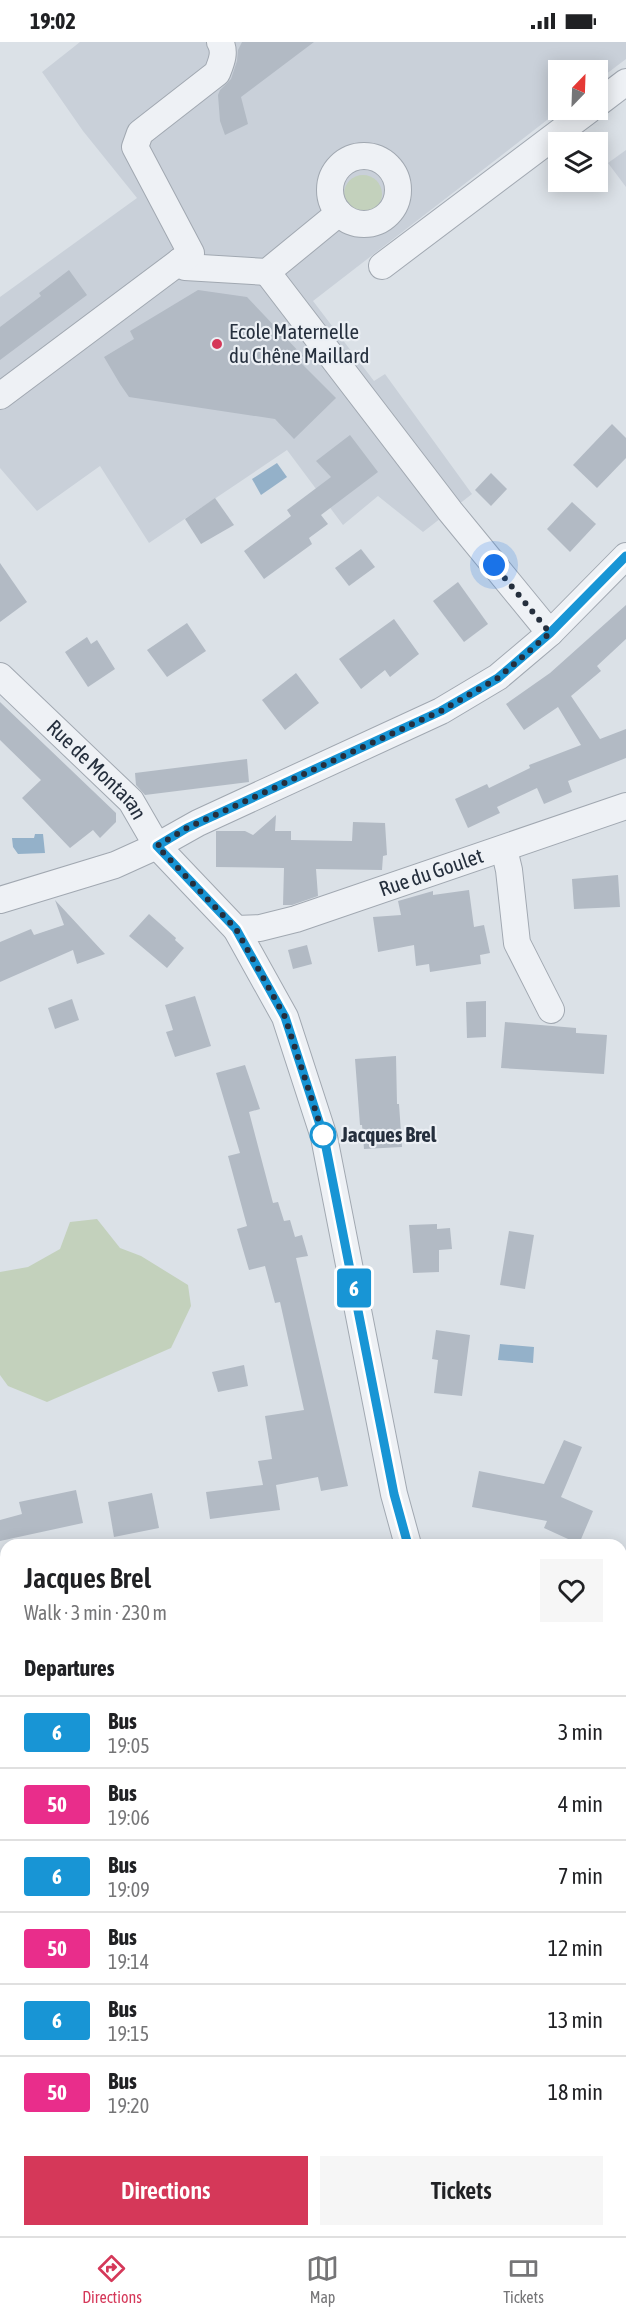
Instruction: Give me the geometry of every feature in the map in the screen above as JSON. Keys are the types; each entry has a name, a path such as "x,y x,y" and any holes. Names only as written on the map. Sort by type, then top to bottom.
{"street":[{"path":"0,396 191,253 135,147 140,133 217,73 222,59 223,47 220,42"},
{"path":"608,96 626,82"},
{"path":"382,266 577,120"},
{"path":"180,261 185,267 267,272 339,213"},
{"path":"267,272 450,511 550,633"},
{"path":"0,900 115,865 157,846 187,828 441,711 498,678 550,633 626,556"},
{"name":"Rue de Montaran","path":"0,676 130,801 157,846 236,929 285,1017 324,1137 394,1494 406,1539"},
{"name":"Rue du Goulet","path":"236,929 260,928 296,919 626,806"},
{"path":"504,849 509,870 517,943 551,1010"}],"shaded area":[{"path":"80,42 626,42 626,59 608,73 608,60 548,60 548,119 313,301 374,381 385,374 472,494 423,532 378,496 343,525 287,450 149,543 100,466 37,511 0,468 0,297 137,198 83,131 42,72"},
{"path":"626,150 626,187 608,163"}],"green space":[{"path":"363,175 370,176 376,181 381,187 381,201 376,207 370,212 363,213 356,212 350,207 345,201 344,194 345,187 350,181 356,176"},
{"path":"97,1219 120,1248 141,1256 188,1285 191,1306 171,1348 47,1402 8,1386 0,1375 0,1272 28,1267 60,1249 70,1222"}],"water":[{"path":"277,463 287,477 261,495 252,479"},
{"path":"35,834 43,834 45,853 18,854 13,847 12,838 34,838"},
{"path":"500,1344 534,1347 533,1363 498,1360"}],"building":[{"path":"242,42 314,42 241,97 248,124 225,135 220,121 218,95 231,79"},
{"path":"69,270 87,295 0,360 0,327 41,296 39,293"},
{"path":"198,290 247,297 303,356 299,361 336,398 294,439 275,419 129,397 120,384 104,357 134,339 130,331"},
{"path":"612,424 626,438 626,458 597,488 573,465"},
{"path":"350,435 378,472 321,515 328,524 309,538 312,544 264,579 244,551 291,516 287,510 331,477 316,461"},
{"path":"491,473 507,489 491,506 475,490"},
{"path":"215,498 234,525 201,544 185,519"},
{"path":"572,502 596,524 570,552 547,529"},
{"path":"361,549 375,567 349,586 335,568"},
{"path":"0,563 27,602 0,622"},
{"path":"458,582 488,624 464,642 433,601"},
{"path":"626,605 626,639 597,666 601,671 571,696 600,739 626,729 626,758 568,781 572,792 544,804 537,788 497,807 500,813 468,828 455,799 487,784 489,788 530,768 529,765 581,745 558,707 524,730 506,704 550,673"},
{"path":"394,619 419,654 390,677 385,670 361,689 339,659"},
{"path":"187,623 206,651 167,677 147,650"},
{"path":"87,637 91,644 97,640 115,669 88,687 65,652"},
{"path":"296,673 319,703 285,730 262,700"},
{"path":"0,702 116,813 116,822 100,838 93,830 70,848 22,798 41,780 0,740"},
{"path":"247,759 249,782 145,795 136,785 135,773"},
{"path":"276,815 275,831 291,831 291,840 352,841 353,822 385,823 387,855 383,856 382,870 316,869 318,896 292,905 283,905 284,868 216,867 216,831 245,831 253,835"},
{"path":"618,875 620,907 574,909 572,879"},
{"path":"469,890 474,927 484,925 490,953 480,955 481,964 430,972 429,964 416,966 414,945 378,952 373,917 401,915 398,901 433,891 433,895"},
{"path":"55,900 105,954 77,964 73,950 0,982 0,942 31,929 34,935 64,925"},
{"path":"149,914 184,948 167,968 129,936"},
{"path":"307,945 312,964 293,969 288,950"},
{"path":"195,996 211,1046 175,1057 166,1032 173,1030 165,1005"},
{"path":"72,999 79,1020 55,1029 48,1008"},
{"path":"486,1001 486,1037 467,1038 466,1002"},
{"path":"505,1022 576,1028 576,1033 607,1035 604,1074 501,1068"},
{"path":"396,1056 397,1104 399,1104 402,1147 364,1149 355,1059"},
{"path":"245,1065 260,1109 249,1112 273,1203 278,1202 284,1221 290,1220 295,1237 302,1235 308,1256 296,1258 348,1486 321,1491 318,1477 276,1485 280,1510 210,1519 206,1492 263,1485 258,1461 272,1459 265,1416 304,1410 280,1302 275,1303 265,1266 249,1270 237,1229 247,1226 228,1156 240,1153 216,1073"},
{"path":"437,1224 437,1229 450,1228 452,1249 439,1250 439,1272 413,1273 409,1225"},
{"path":"509,1231 534,1235 525,1289 500,1285"},
{"path":"436,1330 470,1335 462,1396 434,1393 438,1360 432,1359"},
{"path":"244,1365 248,1386 218,1392 212,1372"},
{"path":"564,1440 582,1447 561,1497 593,1511 581,1539 568,1539 544,1528 547,1521 472,1507 479,1471 544,1484"},
{"path":"76,1490 83,1523 0,1539 0,1520 22,1514 19,1502"},
{"path":"152,1493 159,1528 114,1537 108,1502"}],"bus line":[{"name":"6","path":"406,1539 394,1494 324,1137 285,1017 236,929 157,846 187,828 441,711 498,678 550,633 626,556"}],"place":[{"name":"Ecole Maternelle du Chêne Maillard","path":"217,344"},
{"name":"Jacques Brel","path":"323,1135"}],"route":[{"path":"323,1135 324,1137 285,1017 236,929 157,846 187,828 441,711 498,678 550,633 494,565"}]}
